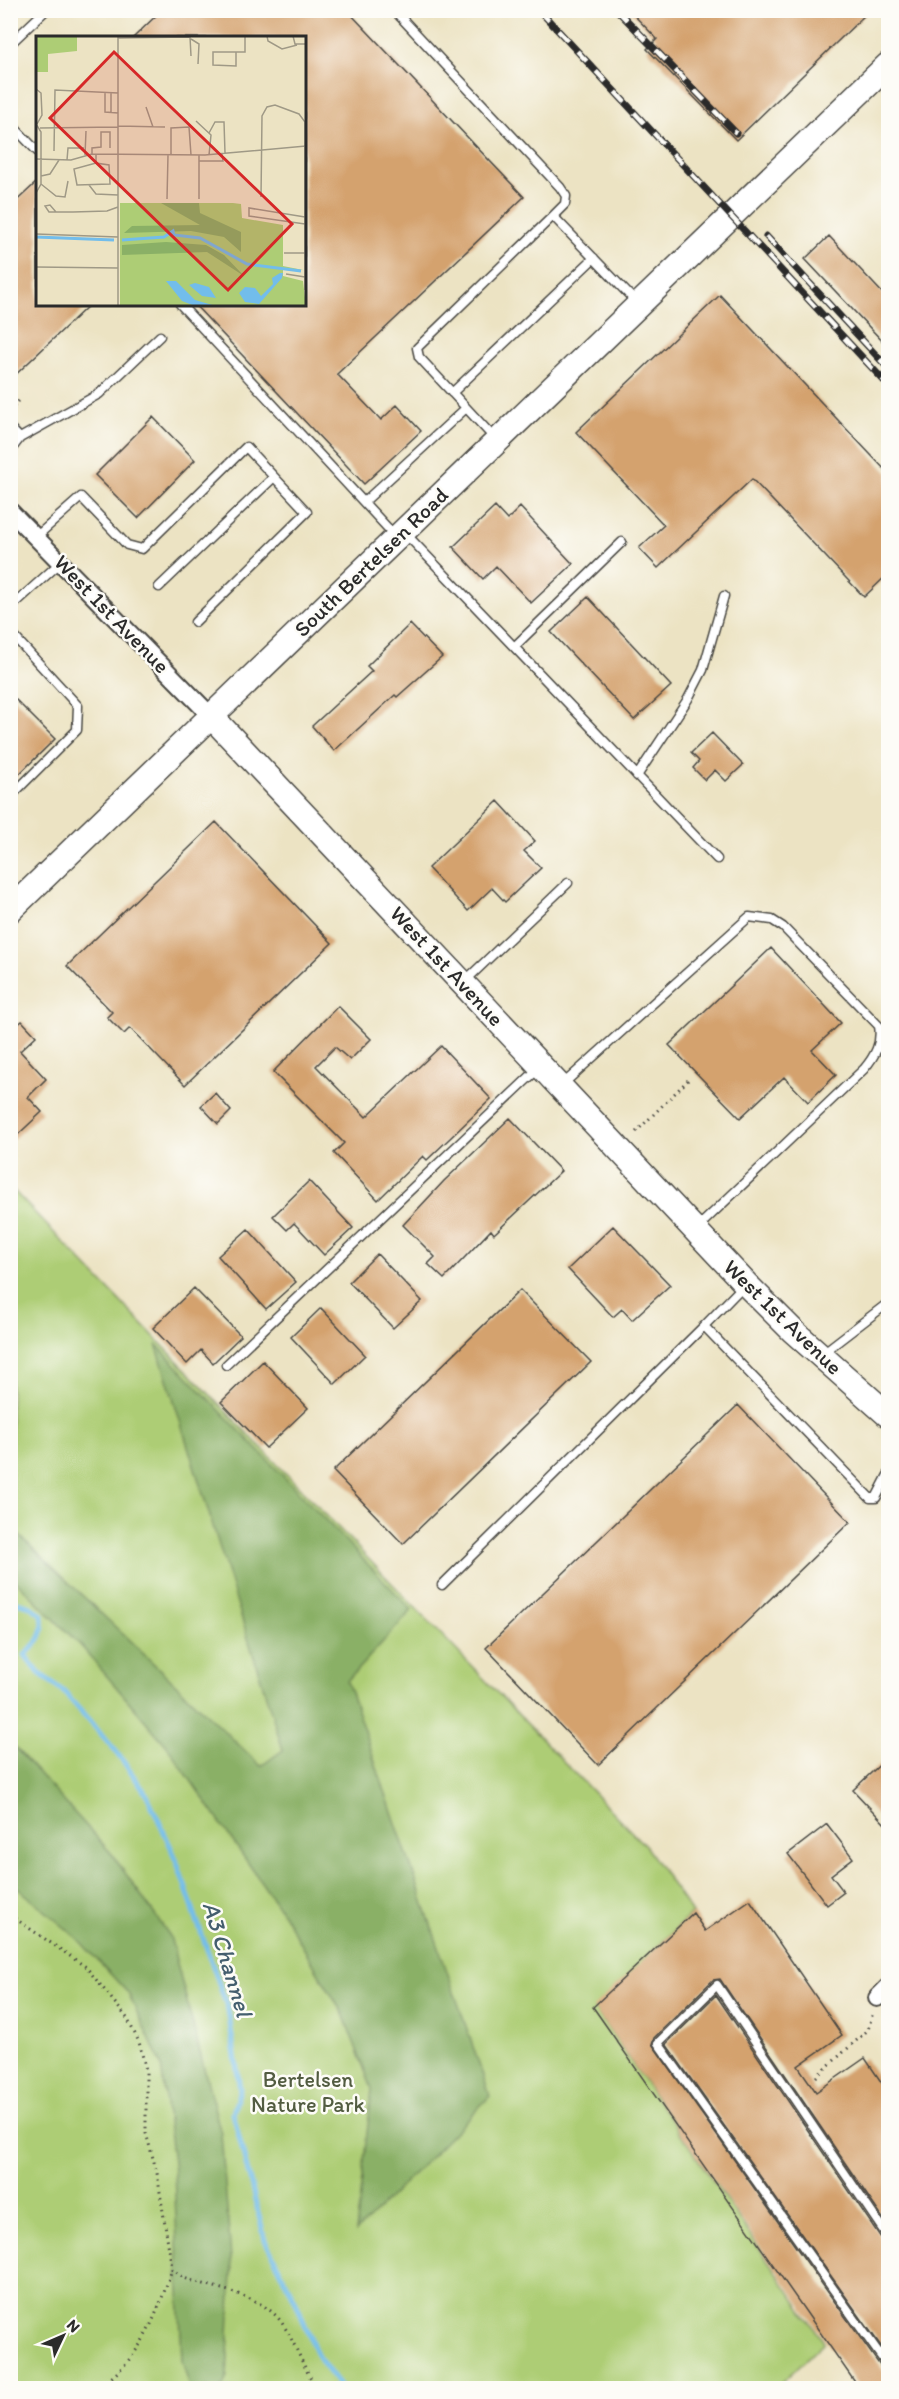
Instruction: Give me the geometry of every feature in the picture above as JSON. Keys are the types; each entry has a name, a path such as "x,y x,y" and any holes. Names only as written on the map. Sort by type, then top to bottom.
{"street":[{"name":"South Bertelsen Road","path":"10,910 888,65"},
{"name":"West 1st Avenue","path":"10,511 38,536 211,716 746,1284 820,1355 888,1415"}],"lane":[{"path":"10,44 46,10"},
{"path":"394,10 566,196 565,204 417,348 419,357 497,441"},
{"path":"10,123 36,150"},
{"path":"553,216 639,306"},
{"path":"452,393 594,258"},
{"path":"182,306 364,502 400,534 514,647 717,859"},
{"path":"10,451 20,438 99,394 160,336"},
{"path":"364,502 466,408"},
{"path":"10,428 20,438"},
{"path":"38,536 81,497 127,545 142,549 246,447 307,512 195,622"},
{"path":"159,587 274,477"},
{"path":"514,647 622,542"},
{"path":"10,608 61,562"},
{"path":"637,776 688,699 703,670 724,596"},
{"path":"10,632 78,706 77,730 10,797"},
{"path":"462,983 568,883"},
{"path":"560,1087 749,917 772,920 783,927 879,1026 881,1036 878,1045 873,1058 864,1069 695,1230"},
{"path":"226,1365 541,1066"},
{"path":"442,1585 746,1284"},
{"path":"820,1355 888,1303"},
{"path":"704,1326 870,1498 876,1498 888,1475"},
{"path":"888,2237 717,1985 658,2043 888,2366"}],"path":[{"path":"10,411 20,399"},
{"path":"636,1132 691,1077"},
{"path":"10,1915 86,1967 127,2018 139,2042 147,2070 146,2133 157,2173 172,2269 142,2344 124,2366 97,2388"},
{"path":"816,2077 868,2030 883,1993"},
{"path":"172,2269 184,2278 271,2309 290,2335 305,2371 317,2388"}],"green space":[{"name":"Bertelsen Nature Park","path":"11,1188 646,1847 692,1913 594,2008 824,2342 776,2388 11,2388"},
{"path":"156,1344 412,1610 347,1681 490,2096 356,2232 372,2089 343,2014 284,1915 167,1746 81,1646 11,1576 11,1521 19,1535 261,1766 283,1750"},
{"path":"10,1742 111,1853 170,1936 221,2134 232,2271 227,2377 222,2388 190,2388 182,2361 174,2171 161,2064 128,1993 77,1938 11,1882"}],"building":[{"path":"162,10 347,10 524,197 337,374 381,420 397,405 421,431 364,484 196,306 306,306 306,36 135,36"},
{"path":"629,10 870,10 736,140 647,49 657,39"},
{"path":"36,183 36,306 88,306 10,380 10,207"},
{"path":"829,236 888,299 888,347 805,259"},
{"path":"720,295 888,473 888,574 864,597 752,479 658,568 639,548 664,525 576,432"},
{"path":"153,417 195,460 138,518 95,475"},
{"path":"495,507 507,520 520,507 573,564 531,603 496,566 483,579 453,547"},
{"path":"588,597 671,686 634,720 551,632"},
{"path":"410,624 442,657 397,697 395,695 334,751 312,726 372,671 367,666"},
{"path":"10,694 55,739 10,783"},
{"path":"712,733 743,765 726,781 715,770 705,780 693,768 699,761 691,753"},
{"path":"498,801 535,841 524,851 541,868 505,902 492,888 468,911 428,868"},
{"path":"216,822 332,943 185,1085 130,1028 124,1034 107,1017 112,1012 67,966"},
{"path":"771,948 841,1023 812,1050 836,1075 808,1102 784,1077 740,1118 669,1045"},
{"path":"338,1006 371,1039 350,1060 335,1047 316,1066 366,1117 441,1046 491,1099 427,1160 423,1156 378,1200 334,1153 344,1143 273,1072"},
{"path":"22,1021 36,1036 20,1051 46,1079 28,1097 42,1112 10,1142 10,1031"},
{"path":"215,1093 231,1111 218,1124 201,1106"},
{"path":"510,1118 561,1171 494,1234 491,1230 444,1279 428,1264 435,1257 403,1225 444,1181"},
{"path":"309,1181 353,1228 324,1255 294,1223 287,1230 273,1216"},
{"path":"613,1226 670,1285 632,1320 622,1309 613,1317 568,1269"},
{"path":"248,1229 296,1282 266,1309 218,1256"},
{"path":"377,1254 422,1301 393,1328 349,1282"},
{"path":"194,1288 241,1336 213,1363 201,1350 187,1364 153,1328"},
{"path":"520,1290 591,1362 403,1544 333,1471"},
{"path":"321,1308 365,1355 335,1384 291,1337"},
{"path":"263,1361 308,1408 266,1448 221,1402"},
{"path":"738,1405 850,1522 598,1765 486,1648"},
{"path":"888,1757 888,1827 853,1790"},
{"path":"827,1824 853,1858 831,1875 844,1892 827,1905 788,1854"},
{"path":"750,1900 842,2035 798,2066 816,2092 865,2058 888,2092 888,2226 720,1979 713,1980 654,2038 652,2044 883,2370 888,2372 888,2388 859,2388 593,2007 693,1913 705,1931"},
{"path":"716,1995 883,2241 888,2243 888,2356 666,2044"}],"waterway":[{"name":"A3 Channel","path":"10,1600 28,1605 42,1615 43,1628 40,1638 25,1655 39,1673 63,1691 115,1750 147,1795 174,1854 228,2010 240,2089 233,2113 265,2240 296,2302 317,2355 341,2388"}],"railway":[{"path":"539,10 888,385"},
{"path":"617,10 736,133"},
{"path":"766,236 888,368"}]}
